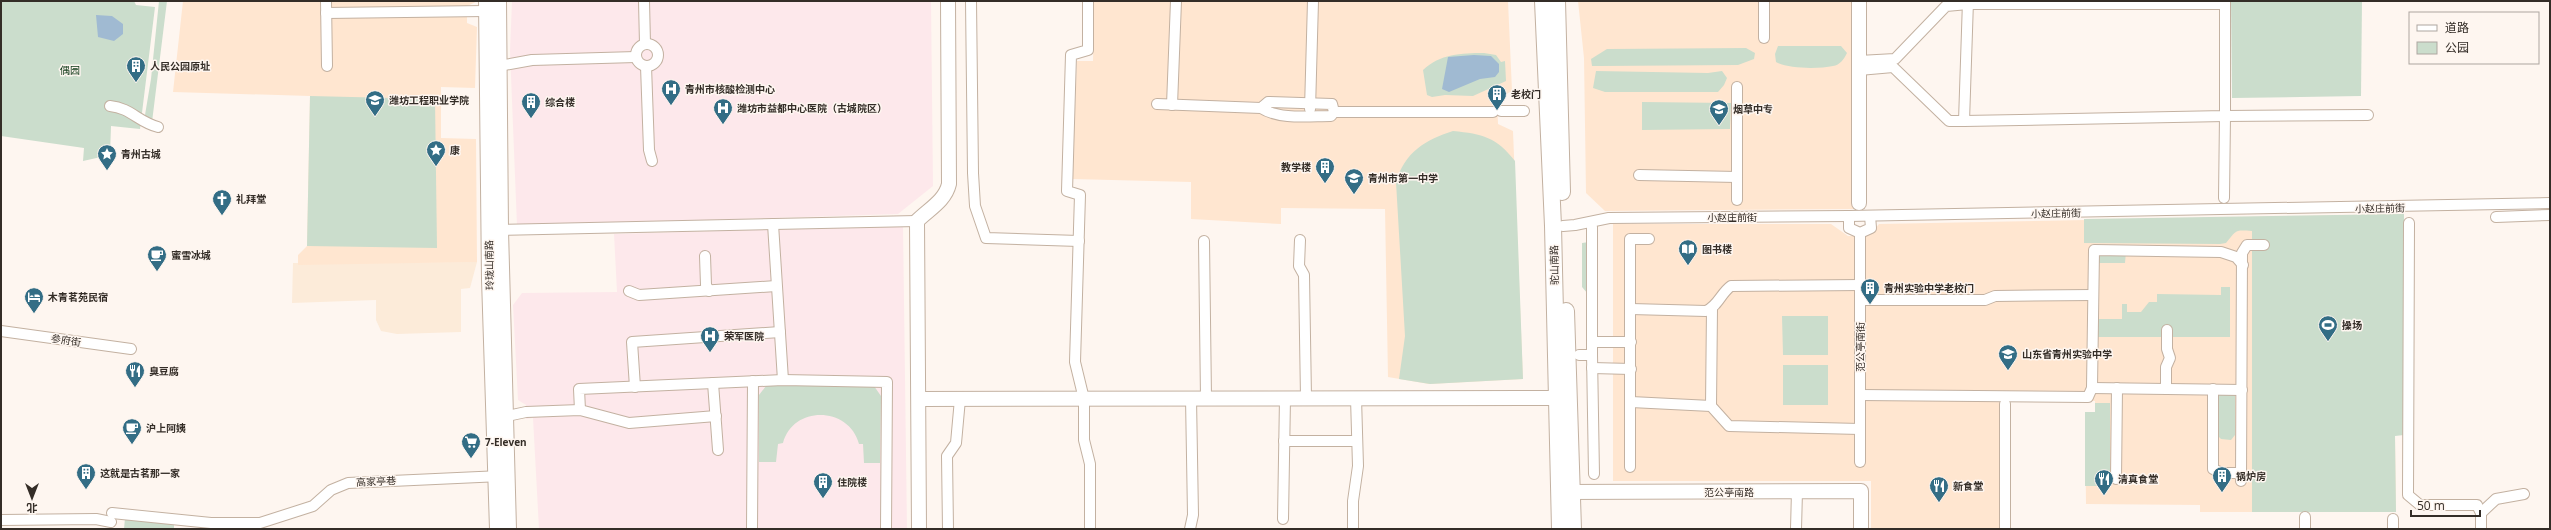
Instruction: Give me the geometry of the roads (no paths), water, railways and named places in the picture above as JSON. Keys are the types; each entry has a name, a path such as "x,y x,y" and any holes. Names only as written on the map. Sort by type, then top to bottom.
{"main road":[{"name":"驼山南路","path":"1543,1 1563,398 1566,492 1573,529"},
{"name":"驼山南路","path":"1557,1 1563,226 1563,398"},
{"name":"驼山南路","path":"1560,529 1566,492"}],"street":[{"path":"326,1 327,66"},
{"name":"玲珑山南路","path":"497,529 507,416 501,230 499,1"},
{"path":"644,1 645,44"},
{"path":"501,230 917,220 938,204 947,193 949,184 948,1"},
{"path":"971,1 972,173 975,206 986,238 1079,241"},
{"path":"1088,1 1088,50 1072,55 1067,190 1080,195 1076,281 1075,362 1084,399 1084,440 1090,464 1090,529"},
{"path":"1172,105 1176,1"},
{"path":"1309,116 1312,1"},
{"path":"1764,1 1764,38"},
{"path":"1859,1 1859,203"},
{"path":"1859,65 1895,59 1946,6 1968,2 2225,3 2224,198"},
{"path":"1964,121 1968,2"},
{"path":"326,12 486,6"},
{"name":"玲珑山南路","path":"486,6 488,278 501,476 509,529"},
{"path":"645,44 653,47 657,54 655,62 646,66 641,64 636,57 638,48 645,44"},
{"path":"499,66 532,60 636,57"},
{"path":"1859,65 1893,67 1949,121 2225,116 2368,116"},
{"path":"646,66 649,150 652,161"},
{"path":"1737,87 1738,200"},
{"path":"1261,108 1268,102 1332,104 1334,112"},
{"path":"1157,104 1261,108 1270,114 1309,116 1330,116 1334,112 1524,111"},
{"path":"110,106 126,108 144,123 158,127"},
{"path":"1640,175 1737,176"},
{"name":"小赵庄前街","path":"1563,226 1609,218 1870,216 2474,206 2550,203"},
{"path":"2496,217 2550,215"},
{"path":"1849,216 1849,228 1860,233 1871,228 1870,216"},
{"path":"917,220 919,529"},
{"path":"2409,223 2408,495 2420,505 2477,505 2482,513 2481,529"},
{"path":"773,224 783,380"},
{"path":"1592,227 1594,474"},
{"name":"范公亭南街","path":"1860,233 1860,462"},
{"path":"1630,467 1630,239 1649,239"},
{"path":"1300,240 1299,266 1304,275 1306,398"},
{"path":"1204,241 1206,398"},
{"path":"2213,389 2213,470 2241,477 2244,248 2249,245 2264,245"},
{"path":"1860,395 2088,397 2092,388 2094,250 2217,251 2232,255 2243,264"},
{"path":"705,256 706,285 709,291"},
{"path":"1630,309 1706,311 1712,308 1725,291 1731,286 1860,285"},
{"path":"629,291 639,294 776,286"},
{"path":"1860,300 1985,300 1995,296 2093,295"},
{"path":"1712,308 1712,406 1729,426 1860,429"},
{"path":"2166,389 2166,368 2163,357 2166,349 2167,330"},
{"name":"参府街","path":"1,331 131,349"},
{"path":"636,387 632,342 780,332"},
{"path":"1592,342 1630,342"},
{"path":"1579,355 1592,354"},
{"path":"1592,368 1630,369"},
{"path":"580,410 579,389 783,380 887,382 886,529"},
{"path":"752,529 754,381"},
{"path":"713,383 718,450"},
{"path":"2092,388 2242,390"},
{"path":"2116,479 2117,388"},
{"path":"1190,529 1193,515 1191,398"},
{"path":"1283,519 1285,398"},
{"path":"1353,529 1357,441 1356,398"},
{"path":"919,399 1563,398"},
{"path":"948,529 947,456 956,443 960,399"},
{"path":"1630,402 1712,406"},
{"path":"2005,404 2005,529"},
{"path":"507,416 526,412 580,410 629,423 716,416"},
{"path":"1284,441 1357,441"},
{"name":"高家亭巷","path":"1,520 111,518 211,523 260,523 313,506 331,490 348,483 501,476"},
{"path":"1796,529 1797,491"},
{"name":"范公亭南路","path":"1566,492 1861,491 1861,529"},
{"path":"2482,513 2496,499 2524,494"},
{"path":"2305,517 2305,529"},
{"path":"194,529 211,523"}],"water":[{"path":"96,15 112,16 123,24 123,34 114,41 98,37"},
{"path":"1474,55 1491,56 1499,64 1499,72 1495,77 1480,79 1449,92 1442,89 1448,57"}],"place":[{"name":"人民公园原址","path":"136,83"},
{"name":"青州市核酸检测中心","path":"671,106"},
{"name":"老校门","path":"1497,111"},
{"name":"潍坊工程职业学院","path":"375,117"},
{"name":"综合楼","path":"531,119"},
{"name":"潍坊市益都中心医院（古城院区）","path":"723,125"},
{"name":"烟草中专","path":"1719,126"},
{"name":"康","path":"436,167"},
{"name":"青州古城","path":"107,171"},
{"name":"教学楼","path":"1325,184"},
{"name":"青州市第一中学","path":"1354,195"},
{"name":"礼拜堂","path":"222,216"},
{"name":"图书楼","path":"1688,266"},
{"name":"蜜雪冰城","path":"157,272"},
{"name":"青州实验中学老校门","path":"1870,305"},
{"name":"木青茗苑民宿","path":"34,314"},
{"name":"操场","path":"2328,342"},
{"name":"荣军医院","path":"710,353"},
{"name":"山东省青州实验中学","path":"2008,371"},
{"name":"臭豆腐","path":"135,388"},
{"name":"沪上阿姨","path":"132,445"},
{"name":"7-Eleven","path":"471,459"},
{"name":"这就是古茗那一家","path":"86,490"},
{"name":"锅炉房","path":"2222,493"},
{"name":"清真食堂","path":"2104,496"},
{"name":"住院楼","path":"823,499"},
{"name":"新食堂","path":"1939,503"}],"park label":[{"name":"偶园","path":"70,70"}]}
